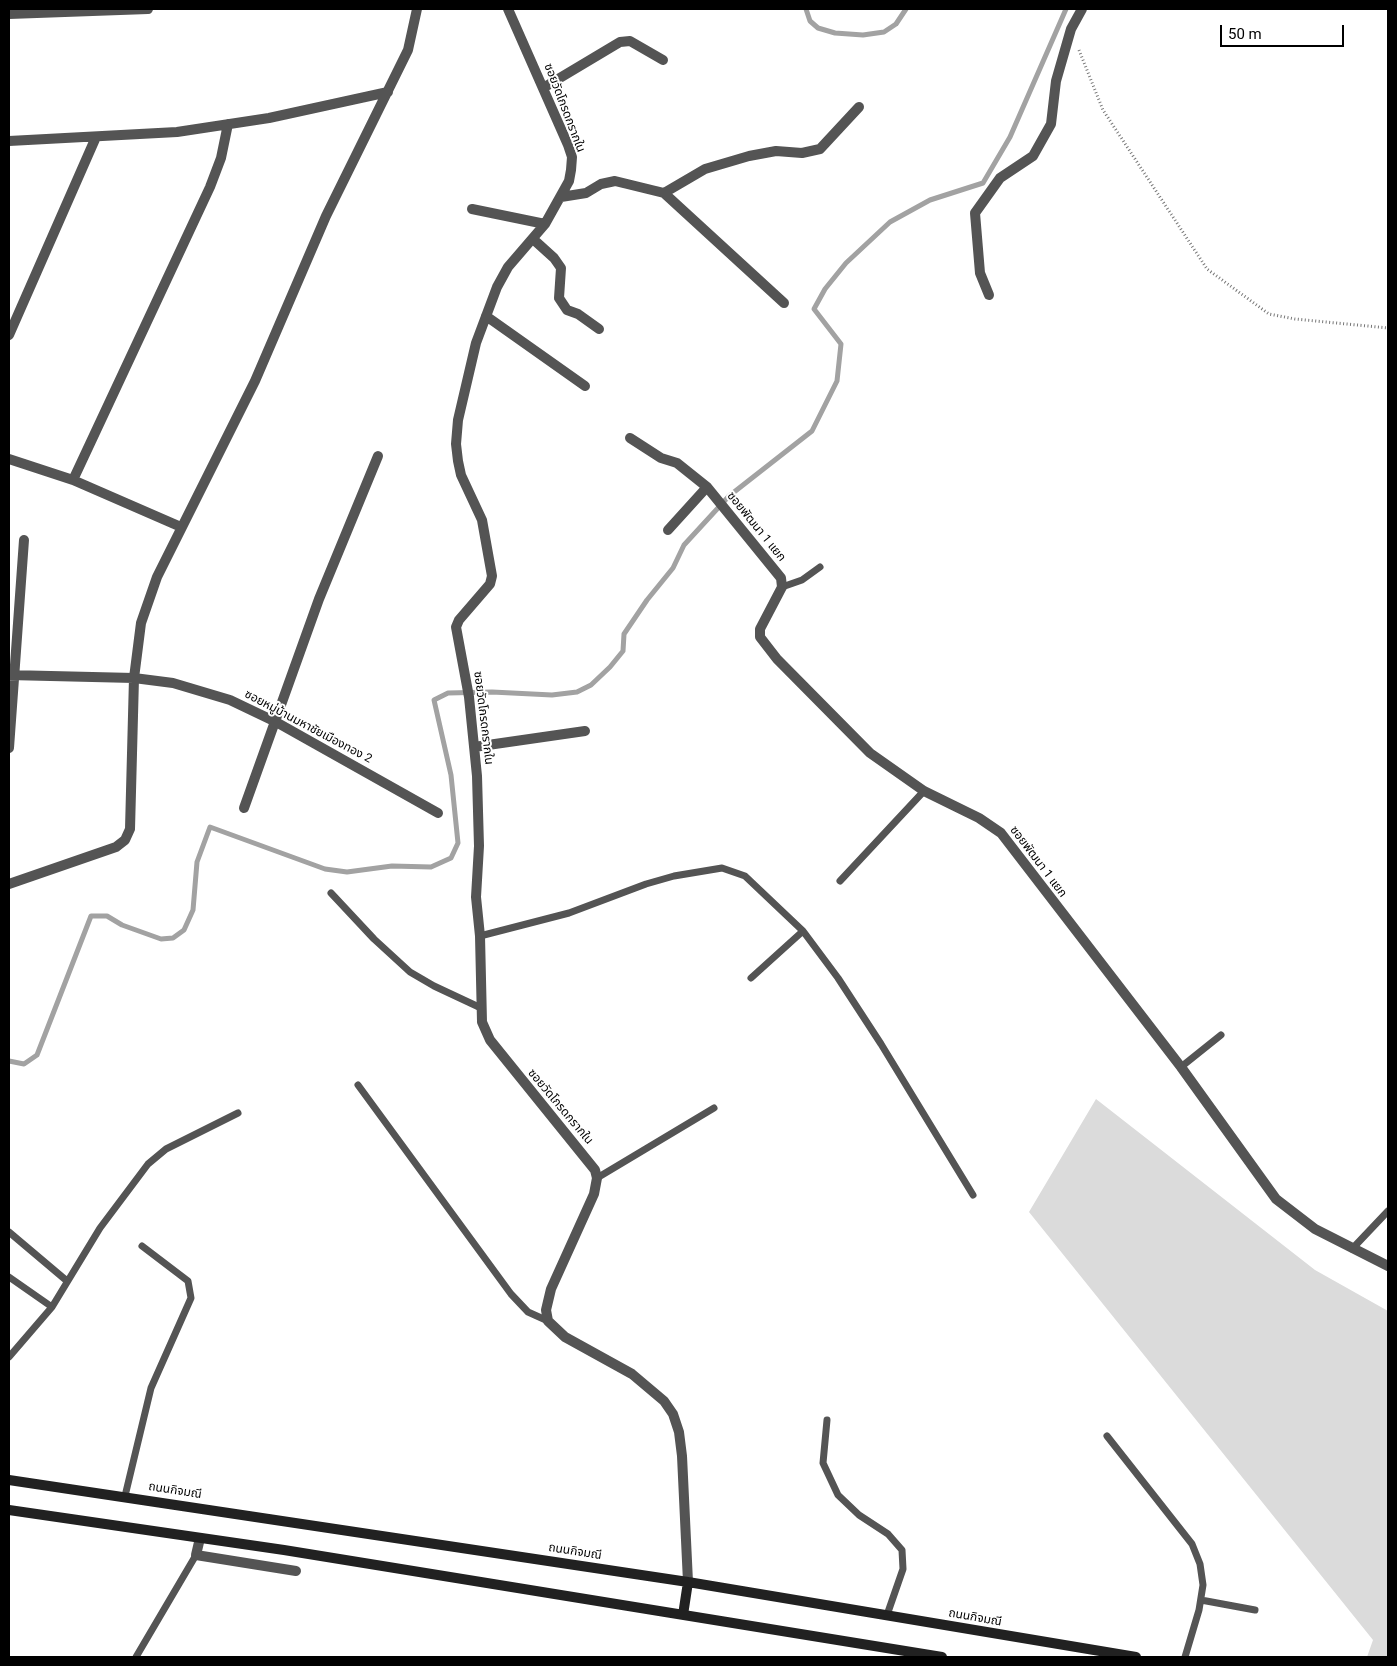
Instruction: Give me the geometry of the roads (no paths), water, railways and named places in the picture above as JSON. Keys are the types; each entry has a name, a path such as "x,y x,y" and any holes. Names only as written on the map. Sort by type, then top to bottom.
{"main road":[{"name":"ถนนกิจมณี","path":"9,1480 688,1582 1136,1657"},
{"path":"9,1510 200,1538 942,1657"},
{"path":"683,1615 688,1582"}],"street":[{"path":"9,14 46,11 148,9"},
{"path":"9,884 116,846 125,840 130,829 134,678 141,623 157,576 254,381 326,216 408,50 417,9"},
{"name":"ซอยวัดโกรดกรากใน","path":"508,9 572,158 570,180 561,197 545,224 508,267 497,287 476,343 466,383 456,444 461,475 482,520 492,576 490,584 459,620 456,627 469,697 479,822 476,897 480,936 482,1022 490,1040 591,1163 597,1178"},
{"path":"989,295 980,273 975,214 1000,178 1033,156 1051,124 1056,81 1071,30 1082,9"},
{"path":"543,88 620,42 630,41 663,60"},
{"path":"9,141 177,132 269,118 388,92"},
{"path":"664,193 705,169 749,156 776,151 802,154 820,149 858,107"},
{"path":"73,480 210,187 221,158 228,124"},
{"path":"9,335 96,137"},
{"path":"561,197 586,193 600,184 615,181 664,193 784,303"},
{"path":"472,209 545,224"},
{"path":"532,239 554,258 560,268 559,298 567,310 578,314 599,330"},
{"path":"486,316 585,386"},
{"name":"ซอยพัฒนา 1 แยก","path":"630,438 660,458 677,463 708,487 781,578 782,586 760,630 762,640 778,659 870,753 924,791 979,818 1001,833 1011,844 1045,894 1181,1066 1276,1199 1315,1229 1388,1266"},
{"path":"244,808 319,599 378,456"},
{"path":"9,459 73,480 182,527"},
{"path":"668,530 708,487"},
{"path":"9,748 12,675 24,540"},
{"name":"ซอยหมู่บ้านมหาชัยเมืองทอง 2","path":"12,675 134,678 173,683 214,695 276,722 438,813"},
{"path":"474,747 585,731"},
{"path":"597,1178 594,1194 551,1288 546,1310 548,1321 565,1337 632,1374 664,1401 672,1414 679,1432 682,1456 688,1582"},
{"path":"200,1538 196,1555 296,1571"}],"lane":[{"path":"782,586 802,580 820,567"},
{"path":"840,881 924,791"},
{"path":"480,936 569,913 646,884 674,876 722,868 746,876 803,931 881,1044 972,1195"},
{"path":"331,893 374,940 410,972 434,986 481,1008"},
{"path":"751,978 803,931"},
{"path":"1181,1066 1221,1035"},
{"path":"358,1085 511,1294 528,1312 548,1321"},
{"path":"597,1178 714,1108"},
{"path":"9,1357 52,1307 100,1228 148,1164 166,1149 238,1113"},
{"path":"1352,1249 1388,1211"},
{"path":"9,1232 67,1281"},
{"path":"125,1496 151,1388 192,1298 188,1281 142,1246"},
{"path":"9,1276 52,1307"},
{"path":"826,1420 823,1463 838,1495 859,1515 888,1534 902,1550 903,1569 887,1615"},
{"path":"1107,1436 1192,1544 1200,1564 1203,1586 1186,1657"},
{"path":"136,1657 196,1555"},
{"path":"1200,1600 1255,1610"}],"waterway":[{"path":"806,9 810,21 818,28 835,33 863,35 884,32 896,24 906,9"},
{"path":"9,1061 24,1064 37,1055 91,916 107,916 122,925 161,939 173,938 184,930 193,910 197,862 210,827 325,869 347,872 392,866 431,867 451,858 458,843 451,775 434,700 448,693 492,692 552,695 577,692 591,685 610,667 623,651 624,634 647,600 673,568 684,545 729,496 812,431 837,381 841,344 814,309 825,289 846,263 890,222 930,200 983,183 1010,137 1066,9"}]}
